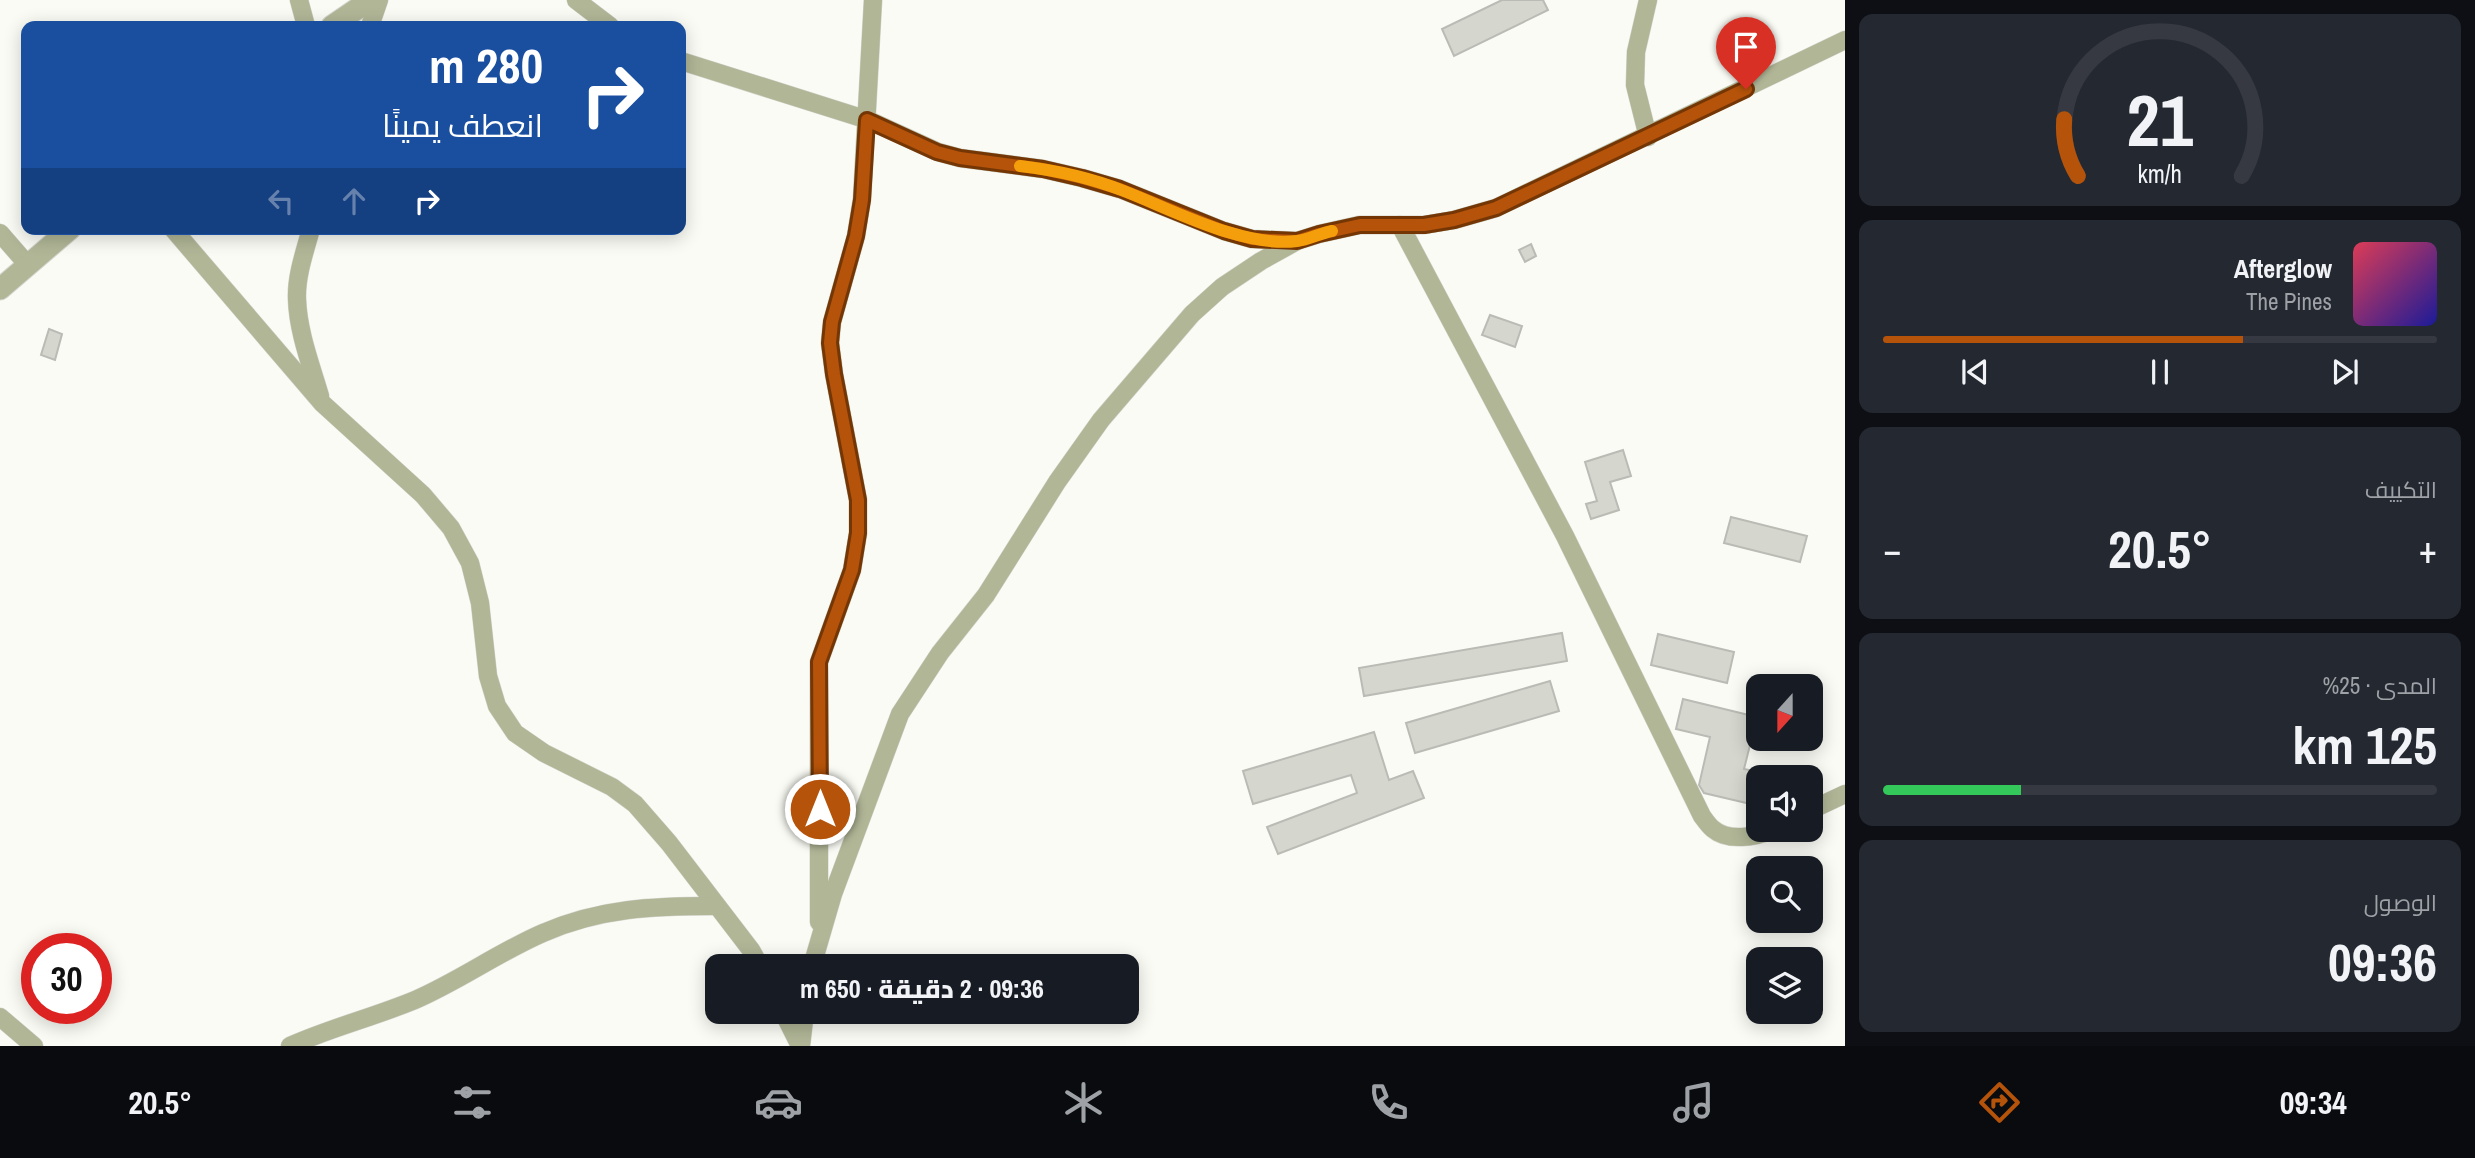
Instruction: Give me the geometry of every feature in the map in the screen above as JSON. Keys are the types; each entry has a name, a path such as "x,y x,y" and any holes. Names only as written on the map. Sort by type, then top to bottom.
{"street":[{"path":"299,0 305,21"},
{"path":"339,21 370,0"},
{"path":"372,21 379,0"},
{"path":"576,0 603,21"},
{"path":"819,939 819,662 852,570 858,533 858,500 830,343 832,322 856,236 862,200 873,0"},
{"path":"1647,0 1636,52 1635,85 1648,137"},
{"path":"815,954 865,804 900,714 940,653 986,595 1101,420 1192,314 1222,287 1297,241 1319,234 1360,225 1424,225 1496,208 1845,40"},
{"path":"686,63 867,120 937,152 1082,178 1120,189 1224,231 1252,239 1297,241"},
{"path":"1400,225 1565,536 1702,816 1713,830 1727,836 1746,835"},
{"path":"0,233 27,264"},
{"path":"0,289 63,235"},
{"path":"178,235 322,403 423,495 451,528 470,563 477,589 488,676 497,706 515,733 544,753 625,795 669,843 753,954"},
{"path":"310,235 299,276 297,299 304,341 322,403"},
{"path":"1823,804 1845,794"},
{"path":"290,1046 417,999 542,933 578,920 615,910 715,906"},
{"path":"0,1017 34,1046"},
{"path":"789,1024 800,1046"},
{"path":"800,1046 803,1024"}],"building":[{"path":"1502,0 1543,0 1548,10 1454,56 1442,29"},
{"path":"1531,244 1536,256 1525,262 1519,250"},
{"path":"1490,315 1522,326 1515,347 1482,335"},
{"path":"49,329 62,334 55,360 41,355"},
{"path":"1623,450 1631,476 1610,482 1619,510 1591,519 1586,504 1597,501 1585,462"},
{"path":"1731,517 1807,536 1800,562 1724,543"},
{"path":"1562,633 1567,661 1364,696 1359,668"},
{"path":"1658,634 1734,652 1727,683 1651,665"},
{"path":"1550,681 1559,711 1415,753 1406,723"},
{"path":"1683,699 1746,714 1746,751 1748,751 1744,769 1746,803 1704,793 1699,785 1710,737 1676,729"},
{"path":"1374,732 1389,780 1413,771 1424,798 1278,854 1267,827 1357,793 1351,775 1253,804 1243,771"}],"slow traffic":[{"path":"1020,166 1043,169 1120,189 1224,231 1252,239 1297,241 1332,231"}],"route":[{"path":"820,809 817,682 819,662 852,570 858,533 858,500 830,343 832,322 856,236 862,200 867,120 937,152 1082,178 1120,189 1224,231 1252,239 1297,241 1360,225 1424,225 1496,208 1746,89"}]}
